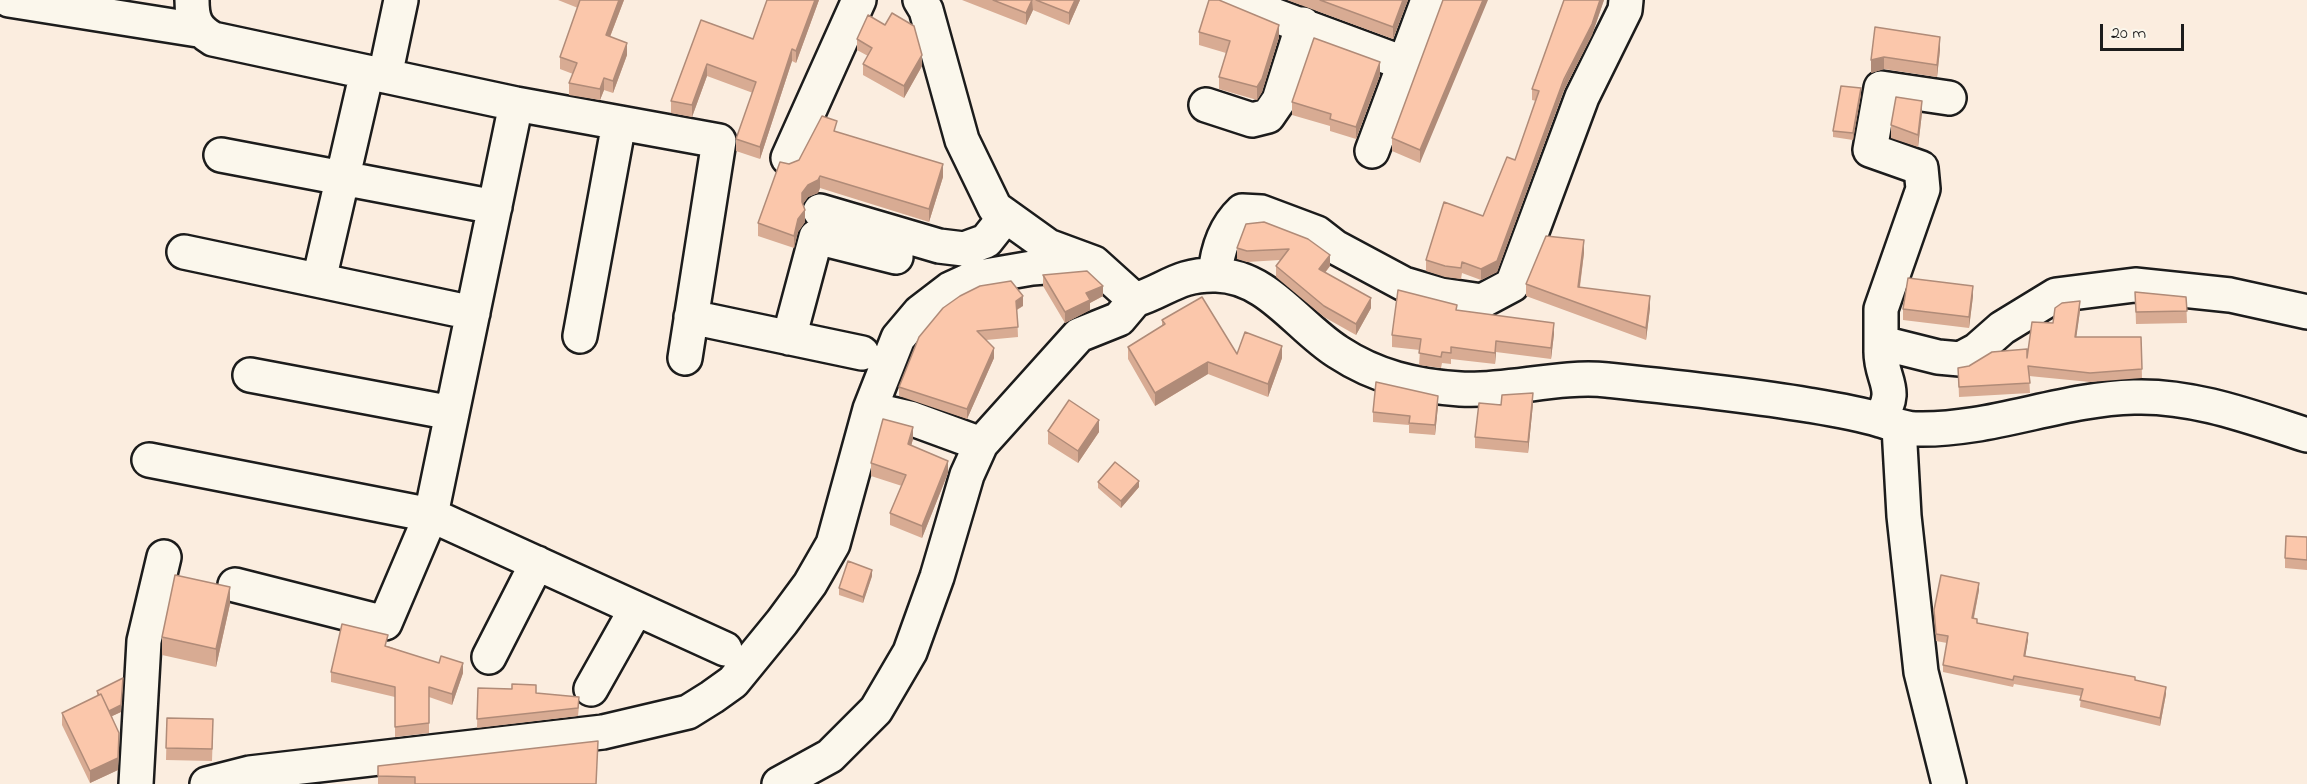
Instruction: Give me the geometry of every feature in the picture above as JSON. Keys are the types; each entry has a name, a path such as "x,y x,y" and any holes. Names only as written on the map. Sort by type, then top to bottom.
{"street":[{"path":"9,0 195,15 213,39 516,104 719,141 685,358"},
{"path":"319,280 342,177 401,0"},
{"path":"788,158 859,0"},
{"path":"920,0 926,10 962,140 995,208 1048,246 1094,263 1135,300"},
{"path":"1233,0 1406,64"},
{"path":"1372,151 1428,0"},
{"path":"1215,275 1217,254 1230,226 1242,212 1251,211 1261,212 1317,232 1335,247 1404,284 1440,295 1482,301 1512,285 1582,97 1626,10 1626,0"},
{"path":"1206,105 1252,120 1268,116 1279,100 1303,24"},
{"path":"1949,98 1881,88 1870,150 1920,168 1923,189 1881,309 1881,350 1890,388 1889,423 1904,516 1921,672 1949,784"},
{"path":"235,585 385,623 431,515 516,104"},
{"path":"580,336 619,123"},
{"path":"221,155 495,207"},
{"path":"820,211 939,246 964,249 986,241 1005,217"},
{"path":"789,338 816,237 896,257"},
{"path":"184,252 473,313"},
{"path":"207,784 250,773 603,732 688,712 734,682 810,584 833,544 870,409 898,338 920,312 950,289 974,278 1032,268 1094,263"},
{"path":"779,784 830,756 876,710 910,652 937,577 967,475 981,444 1079,335 1119,320 1135,300 1178,279 1215,275 1249,283 1287,308 1334,350 1367,370 1401,382 1463,390 1602,379 1808,405 1911,429 1959,428 2080,403 2135,396 2197,402 2307,435"},
{"path":"1881,350 1894,346 1938,357 1960,359 1977,350 2002,328 2056,295 2135,285 2230,295 2307,312"},
{"path":"691,317 862,353"},
{"path":"250,375 452,414"},
{"path":"870,409 910,418 981,444"},
{"path":"149,460 431,515 725,649"},
{"path":"136,784 144,641 164,557"},
{"path":"489,657 537,563"},
{"path":"591,689 636,609"}],"building":[{"path":"580,0 619,0 606,35 627,43 613,81 604,78 600,89 569,83 577,63 560,57"},
{"path":"767,0 815,0 796,51 792,49 760,147 736,139 756,82 707,64 692,105 671,101 701,20 753,39"},
{"path":"993,0 1032,0 1026,13"},
{"path":"1036,0 1075,0 1069,13"},
{"path":"1209,0 1219,0 1279,25 1262,79 1257,87 1219,77 1230,41 1199,32"},
{"path":"1320,0 1403,0 1393,27"},
{"path":"1443,0 1483,0 1420,150 1392,138"},
{"path":"1564,0 1600,0 1592,24 1564,79 1497,261 1481,269 1462,262 1461,268 1426,260 1444,202 1483,216 1507,157 1515,160 1539,91 1532,89"},
{"path":"892,13 914,26 922,55 904,86 863,64 872,48 857,39 868,15 885,25"},
{"path":"1875,27 1940,37 1937,65 1884,57 1871,60"},
{"path":"1314,38 1380,62 1356,127 1330,119 1331,114 1292,102"},
{"path":"1841,86 1861,88 1853,133 1833,131"},
{"path":"1896,97 1922,101 1918,135 1891,125"},
{"path":"822,116 837,121 834,131 943,164 929,209 820,176 802,193 805,210 798,219 794,236 758,223 780,162 789,164 799,160"},
{"path":"1264,222 1308,239 1330,255 1319,269 1371,298 1356,324 1324,306 1276,266 1289,249 1247,251 1237,248 1246,224"},
{"path":"1546,236 1584,240 1578,287 1650,296 1646,328 1526,284"},
{"path":"1087,271 1103,286 1086,293 1090,300 1065,312 1043,275"},
{"path":"1908,278 1973,286 1969,317 1903,309"},
{"path":"1011,281 1023,296 1016,301 1018,327 977,331 994,348 967,409 899,387 919,337 943,308 980,286"},
{"path":"1398,290 1457,305 1456,310 1554,323 1551,348 1496,341 1495,353 1451,347 1451,353 1442,352 1441,357 1419,353 1421,339 1392,335"},
{"path":"2135,292 2186,297 2187,311 2136,312"},
{"path":"1202,297 1237,354 1245,332 1282,346 1268,384 1208,362 1155,393 1128,347 1165,324 1162,320"},
{"path":"2080,301 2075,337 2141,337 2142,369 2090,373 2028,366 2030,383 1959,387 1958,368 1969,366 1992,352 2027,349 2027,358 2032,322 2053,323 2055,308 2062,303"},
{"path":"1376,382 1438,396 1435,425 1409,423 1410,416 1373,412"},
{"path":"1533,393 1528,442 1475,437 1479,403 1501,405 1502,395"},
{"path":"1069,400 1099,420 1078,451 1048,431"},
{"path":"883,419 913,427 908,444 948,461 922,526 890,513 906,475 871,463"},
{"path":"1115,462 1139,481 1121,501 1098,482"},
{"path":"2286,536 2307,537 2307,560 2285,558"},
{"path":"848,561 872,570 863,597 839,588"},
{"path":"175,575 230,587 216,649 162,637"},
{"path":"1941,575 1979,583 1972,618 1977,619 1977,623 2028,633 2024,656 2135,677 2135,680 2166,687 2160,718 2080,700 2083,689 2014,676 2013,680 1943,665 1948,636 1936,634 1934,610"},
{"path":"342,624 388,635 385,646 439,663 441,656 463,663 452,694 429,687 429,723 395,727 395,687 331,672"},
{"path":"123,678 121,705 109,711 101,694 99,695 97,691"},
{"path":"512,684 536,685 536,693 579,697 578,708 477,719 478,688 512,689"},
{"path":"101,694 119,733 118,758 90,771 62,713"},
{"path":"167,718 213,719 212,749 166,748"},
{"path":"598,741 596,784 415,784 415,777 378,776 378,766"}]}
